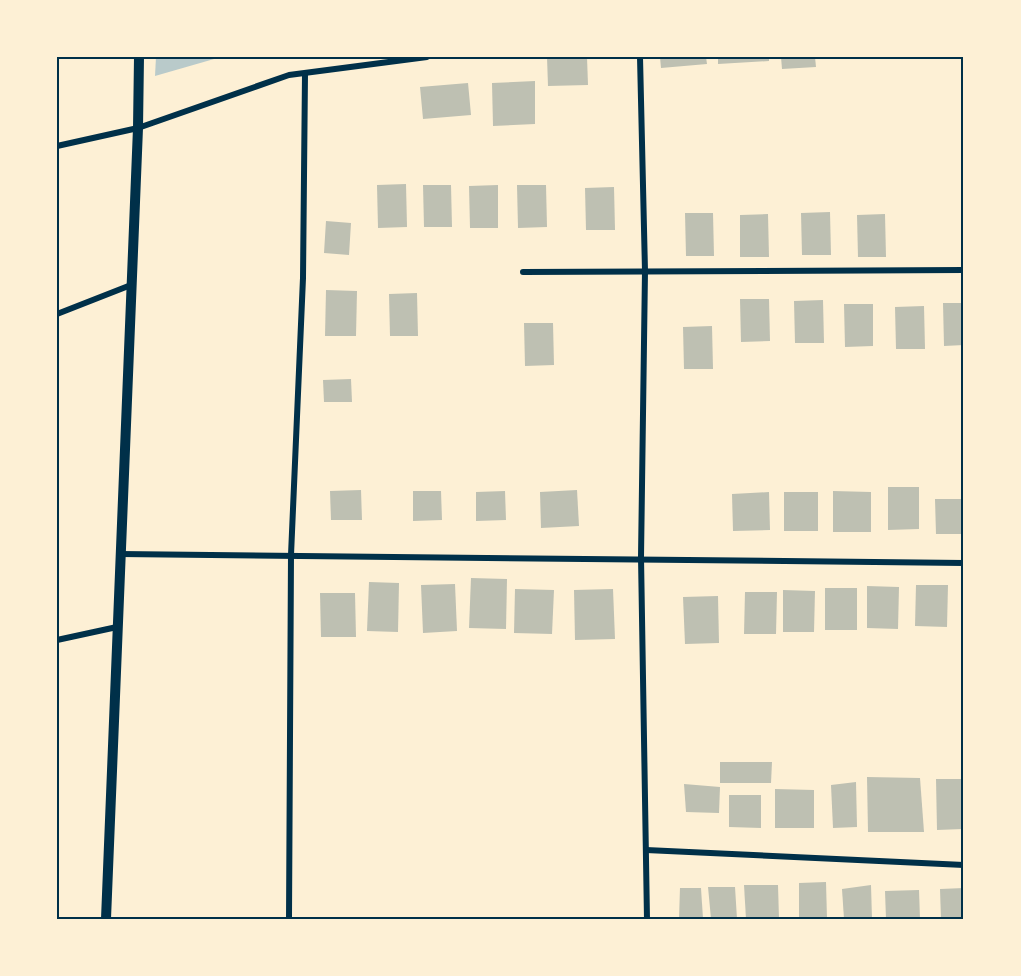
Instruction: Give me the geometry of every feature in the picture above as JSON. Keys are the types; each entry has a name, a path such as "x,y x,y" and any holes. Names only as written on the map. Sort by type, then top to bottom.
{"street":[{"path":"105,919 139,57"},
{"path":"57,146 138,128 289,75 427,57"},
{"path":"640,57 645,272 641,557 647,919"},
{"path":"290,919 291,555 303,278 305,74"},
{"path":"524,272 964,270"},
{"path":"57,314 131,285"},
{"path":"120,554 641,557 964,562"},
{"path":"57,640 117,627"},
{"path":"646,850 964,865"}],"shaded area":[{"path":"156,57 221,57 155,76"}],"building":[{"path":"547,57 587,57 588,85 548,86"},
{"path":"660,57 706,57 707,64 661,68"},
{"path":"718,57 769,57 769,61 718,64"},
{"path":"781,57 815,57 816,67 782,69"},
{"path":"535,81 535,124 493,126 492,83"},
{"path":"468,83 471,115 423,119 420,87"},
{"path":"406,184 407,227 378,228 377,185"},
{"path":"423,185 451,185 452,227 424,227"},
{"path":"498,185 498,228 470,228 469,186"},
{"path":"517,185 546,185 547,227 518,228"},
{"path":"614,187 615,230 586,230 585,188"},
{"path":"830,212 831,255 802,255 801,213"},
{"path":"685,213 713,213 714,256 686,256"},
{"path":"768,214 769,257 740,257 740,215"},
{"path":"885,214 886,257 858,257 857,215"},
{"path":"326,221 351,223 349,255 324,253"},
{"path":"326,290 357,291 356,336 325,336"},
{"path":"417,293 418,336 390,336 389,294"},
{"path":"740,299 769,299 770,341 741,342"},
{"path":"823,300 824,343 795,343 794,301"},
{"path":"943,303 964,303 964,345 944,346"},
{"path":"844,304 873,304 873,346 845,347"},
{"path":"924,306 925,349 896,349 895,307"},
{"path":"524,323 553,323 554,365 525,366"},
{"path":"712,326 713,369 684,369 683,327"},
{"path":"351,379 352,402 324,402 323,380"},
{"path":"888,487 919,487 919,529 888,530"},
{"path":"361,490 362,520 331,520 330,491"},
{"path":"577,490 579,526 541,528 540,492"},
{"path":"413,491 441,491 442,520 413,521"},
{"path":"505,491 506,520 476,521 476,492"},
{"path":"833,491 871,492 871,532 833,532"},
{"path":"769,492 770,530 733,531 732,494"},
{"path":"784,492 818,492 818,531 784,531"},
{"path":"935,499 964,499 964,534 936,534"},
{"path":"471,578 507,579 506,629 469,628"},
{"path":"369,582 399,583 398,632 367,631"},
{"path":"455,584 457,631 423,633 421,585"},
{"path":"916,585 948,585 947,627 915,626"},
{"path":"867,586 899,587 898,629 867,628"},
{"path":"825,588 857,588 857,630 825,630"},
{"path":"515,589 554,590 552,634 514,633"},
{"path":"613,589 615,639 575,640 574,590"},
{"path":"783,590 815,591 814,632 783,632"},
{"path":"745,592 777,592 776,634 744,634"},
{"path":"320,593 355,593 356,637 321,637"},
{"path":"718,596 719,643 685,644 683,597"},
{"path":"720,762 772,762 771,783 720,783"},
{"path":"867,777 920,778 924,832 868,832"},
{"path":"936,779 962,779 963,829 937,830"},
{"path":"856,782 857,827 833,828 831,785"},
{"path":"684,784 720,787 719,813 686,812"},
{"path":"775,789 814,790 814,828 775,828"},
{"path":"729,795 761,795 761,828 729,827"},
{"path":"826,882 827,919 799,919 799,883"},
{"path":"744,885 778,885 779,919 746,919"},
{"path":"871,885 872,919 844,919 842,889"},
{"path":"708,887 735,887 737,919 711,919"},
{"path":"680,888 701,888 703,919 679,919"},
{"path":"964,888 964,919 941,919 940,889"},
{"path":"919,890 920,919 886,919 885,891"}]}
